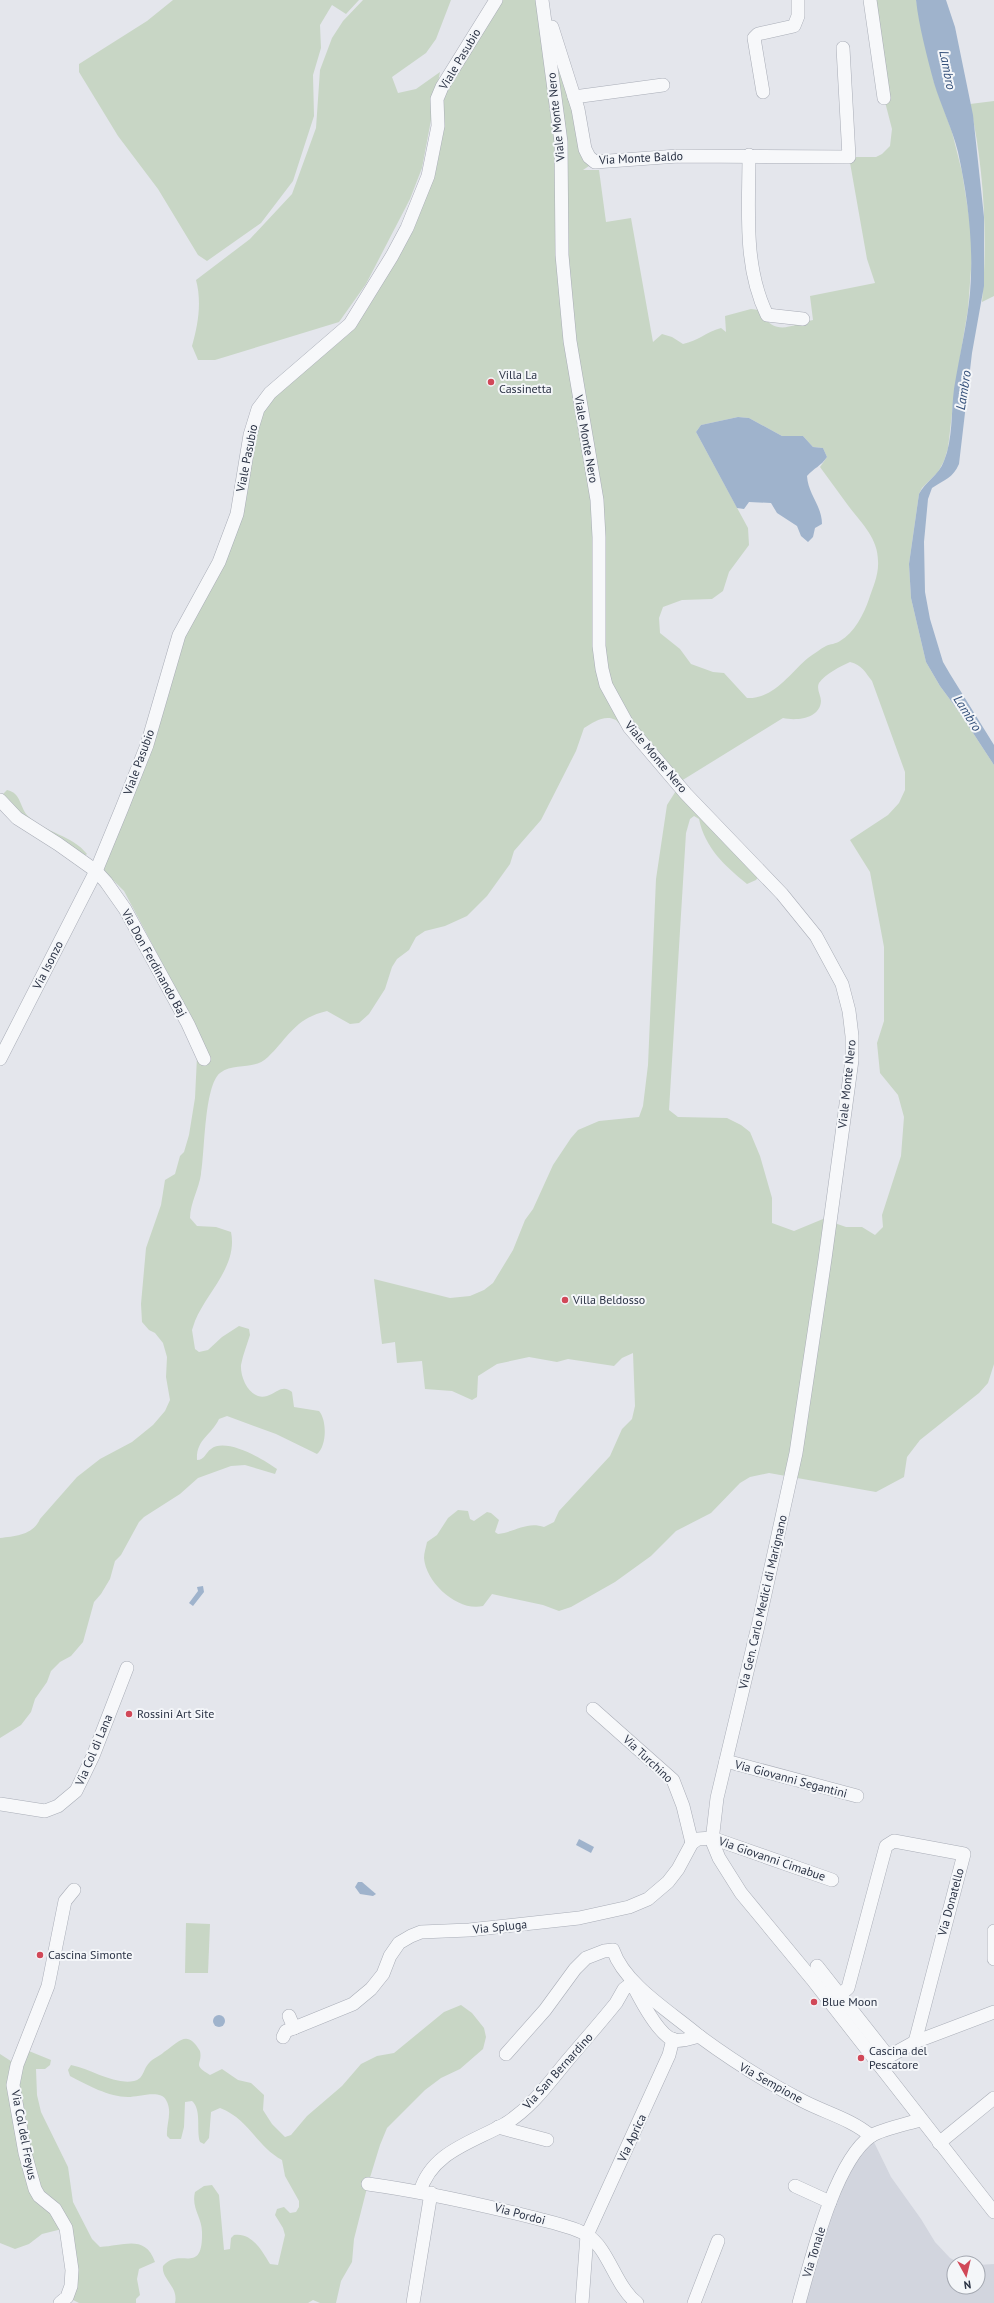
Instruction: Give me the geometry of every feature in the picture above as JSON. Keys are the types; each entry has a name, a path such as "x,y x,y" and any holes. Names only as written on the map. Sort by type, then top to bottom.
{"street":[{"name":"Viale Pasubio","path":"96,871 146,745 179,635 219,562 237,514 250,435 258,409 270,393 350,324 392,256 407,228 428,176 438,126 437,99 442,87 496,0"},
{"path":"763,92 754,38 758,34 794,26 798,16 798,0"},
{"path":"870,0 884,98"},
{"name":"Via Monte Baldo","path":"542,5 549,19 574,97 585,149 589,157 595,162 644,157 749,155 849,157 843,48"},
{"name":"Viale Monte Nero","path":"542,5 561,142 562,254 570,341 575,377 589,442 597,500 599,537 599,646 606,686 629,727 686,794 777,889 816,936 842,984 849,1011 852,1036 852,1060 796,1452"},
{"path":"574,97 663,85"},
{"path":"749,155 749,254 758,297 767,315 803,319"},
{"name":"Via Don Ferdinando Baj","path":"0,800 17,818 58,844 96,871 125,909 188,1024 204,1059"},
{"name":"Via Isonzo","path":"0,1059 96,871"},
{"name":"Via Gen. Carlo Medici di Marignano","path":"712,1838 713,1817 758,1626 796,1452"},
{"name":"Via Col di Lana","path":"0,1804 45,1811 58,1806 70,1798 76,1791 120,1697 127,1668"},
{"name":"Via Turchino","path":"593,1709 673,1780 683,1806 692,1843"},
{"name":"Via Giovanni Segantini","path":"727,1757 857,1796"},
{"path":"692,1843 698,1839 712,1838 719,1858 741,1893 833,1993 888,2056"},
{"name":"Via Giovanni Cimabue","path":"712,1838 832,1880"},
{"name":"Via Donatello","path":"833,1993 848,1988 886,1846 894,1841 964,1854 915,2042"},
{"name":"Via Spluga","path":"283,2037 291,2022 353,2004 366,1993 383,1974 390,1956 399,1944 412,1936 421,1932 476,1929 579,1918 629,1907 648,1899 668,1882 678,1869 692,1843"},
{"name":"Via Col del Freyus","path":"60,2303 67,2297 71,2286 72,2270 66,2228 62,2219 54,2209 39,2196 35,2189 25,2153 13,2085 17,2066 48,1986 65,1901 74,1890"},
{"path":"994,1931 994,1959"},
{"path":"506,2054 545,2010 575,1969 586,1958 604,1951 613,1950 617,1964 632,1983 643,2004 666,2035 673,2040 699,2036"},
{"path":"817,1966 877,2063 939,2143 989,2196 994,2212"},
{"path":"632,1983 699,2036"},
{"name":"Via San Bernardino","path":"413,2303 426,2192 431,2169 456,2148 498,2127 523,2110 538,2097 611,2009 624,1989 632,1983"},
{"path":"877,2063 915,2042 994,2012"},
{"name":"Via Sempione","path":"699,2036 738,2065 808,2104 840,2117 871,2136"},
{"name":"Via Aprica","path":"587,2235 669,2055 673,2040"},
{"path":"939,2143 994,2098"},
{"name":"Via Tonale","path":"799,2303 830,2202 836,2186 847,2166 861,2146 871,2136 920,2120"},
{"path":"498,2127 547,2140"},
{"name":"Via Pordoi","path":"368,2184 426,2192 540,2220 587,2235 601,2250 622,2288 637,2303"},
{"path":"795,2186 830,2202"},
{"path":"582,2303 587,2235"},
{"path":"694,2303 718,2241"}],"shaded area":[{"path":"871,2136 891,2177 921,2219 935,2242 947,2255 946,2295 986,2295 986,2264 994,2264 994,2303 799,2303 836,2185"}],"green space":[{"path":"173,0 359,0 346,14 332,5 320,25 321,48 313,75 314,116 293,181 261,223 207,261 198,255 158,189 118,136 79,72 79,64 147,21"},
{"path":"363,0 451,0 436,39 426,53 392,77 398,93 416,89 440,72 422,168 410,199 366,284 339,322 215,360 198,360 192,346 196,330 199,305 196,280 250,239 292,194 316,128 320,70 332,38 343,21"},
{"path":"501,0 539,0 558,140 559,252 568,355 584,436 594,520 594,565 598,565 599,537 597,500 570,341 562,255 561,142 543,10 549,19 578,109 585,149 589,157 595,162 583,170 599,170 606,222 631,218 653,342 662,334 672,337 683,344 721,328 726,332 725,316 751,309 759,310 765,319 777,327 790,326 813,320 810,296 875,283 867,259 849,157 876,157 882,154 890,146 892,129 884,98 870,0 916,0 934,82 952,132 962,172 971,229 972,256 968,309 955,388 948,448 944,461 938,472 922,488 919,494 909,564 911,598 926,662 940,686 960,713 994,765 994,1364 988,1383 979,1393 920,1440 907,1457 904,1477 876,1492 769,1473 750,1477 740,1483 711,1513 676,1531 651,1556 615,1582 571,1607 559,1611 543,1605 492,1594 483,1606 473,1607 464,1605 445,1594 431,1577 426,1567 424,1558 427,1542 437,1535 448,1518 458,1510 468,1511 470,1519 474,1521 487,1512 491,1513 499,1520 495,1532 498,1534 532,1525 544,1527 554,1522 559,1511 610,1456 622,1429 632,1419 635,1406 633,1353 622,1358 614,1366 568,1359 557,1362 529,1357 497,1364 478,1376 477,1397 472,1400 452,1391 425,1389 422,1361 397,1363 395,1342 382,1344 374,1279 450,1298 470,1296 484,1290 493,1283 513,1250 525,1220 533,1209 553,1165 578,1130 599,1121 639,1117 643,1106 648,1065 656,879 667,805 679,786 762,872 756,880 747,884 717,856 711,848 699,819 694,816 690,819 686,833 669,1110 678,1117 727,1118 741,1125 750,1132 760,1156 772,1198 772,1223 794,1231 823,1219 846,1227 862,1227 875,1235 883,1227 882,1215 901,1156 904,1117 898,1095 880,1073 877,1043 884,1021 884,947 870,872 850,840 888,815 899,803 905,790 905,772 872,681 858,665 850,662 842,666 829,673 819,683 818,688 821,701 820,707 812,715 800,719 783,718 673,786 616,720 612,718 603,718 584,728 576,751 541,820 514,851 510,864 487,896 467,916 445,926 425,931 416,937 409,950 397,959 392,967 385,989 369,1014 359,1023 350,1024 327,1011 316,1014 307,1018 293,1030 263,1061 257,1064 226,1070 220,1073 215,1080 208,1105 201,1174 191,1207 190,1218 197,1226 216,1227 231,1232 232,1244 226,1267 195,1321 192,1330 195,1349 199,1352 208,1350 222,1337 239,1326 249,1329 250,1335 241,1365 242,1376 248,1388 251,1392 261,1397 271,1395 285,1389 292,1392 294,1407 319,1411 322,1415 325,1426 323,1445 317,1454 276,1434 227,1416 219,1419 216,1425 201,1442 197,1453 197,1460 203,1458 211,1449 218,1446 226,1446 245,1451 264,1460 277,1469 275,1474 245,1465 231,1466 198,1478 180,1494 144,1517 139,1522 121,1555 115,1561 110,1579 94,1602 83,1642 71,1656 60,1662 51,1671 47,1682 35,1699 31,1712 21,1725 0,1738 0,1538 23,1534 33,1528 77,1477 100,1459 132,1442 153,1425 165,1411 170,1400 166,1377 167,1357 163,1343 155,1333 149,1330 142,1322 141,1304 146,1248 161,1205 165,1180 175,1174 180,1156 184,1152 189,1135 195,1098 197,1057 202,1046 185,1006 124,891 114,881 100,872 151,746 184,637 223,564 242,516 255,436 263,411 272,399 350,333 366,311 413,231 437,164 444,93","holes":["738,417 749,418 782,436 803,436 813,447 823,448 827,457 820,467 872,537 877,552 878,571 867,605 858,623 845,638 819,650 773,690 757,697 747,698 724,673 713,672 691,664 680,649 660,633 659,618 663,607 682,600 712,599 723,591 729,572 749,545 748,528 696,432 701,425"]},
{"path":"994,101 994,296 982,302 985,253 984,203 979,153 970,104"},
{"path":"7,790 18,797 23,809 29,817 43,827 74,842 87,854 82,858 4,803 3,794"},
{"path":"186,1923 210,1924 208,1973 185,1973"},
{"path":"461,2005 472,2013 484,2028 486,2037 483,2049 460,2069 441,2078 425,2090 387,2128 368,2184 354,2239 352,2262 341,2281 336,2303 320,2303 313,2300 308,2303 175,2303 175,2292 163,2271 163,2266 176,2259 195,2257 199,2253 202,2227 195,2208 194,2198 195,2192 204,2186 212,2185 219,2195 224,2250 230,2249 231,2238 234,2235 246,2236 256,2244 270,2264 278,2265 285,2235 283,2228 275,2215 277,2209 284,2207 290,2213 296,2212 299,2207 299,2201 285,2176 282,2160 265,2148 238,2119 220,2108 211,2112 209,2138 204,2144 200,2142 198,2115 192,2101 185,2102 184,2127 181,2139 170,2139 167,2136 169,2109 166,2100 163,2097 149,2094 128,2097 106,2093 70,2076 68,2070 71,2065 111,2079 126,2082 134,2081 140,2078 147,2065 152,2060 179,2041 183,2039 191,2040 200,2051 201,2056 199,2066 201,2069 210,2075 222,2069 238,2080 251,2083 264,2095 263,2110 272,2124 285,2137 291,2135 307,2116 342,2086 361,2064 377,2056 394,2053 444,2012"},
{"path":"24,2049 51,2060 50,2065 45,2069 36,2069 37,2095 41,2112 68,2167 73,2202 92,2239 100,2247 125,2244 140,2245 151,2253 155,2262 139,2269 137,2279 140,2295 136,2299 136,2303 79,2303 67,2297 66,2228 42,2234 29,2244 15,2249 0,2243 0,2054 17,2065"}],"water":[{"name":"Lambro","path":"916,0 946,0 955,27 973,115 984,217 984,286 972,353 959,464 951,476 932,488 928,499 924,542 925,592 930,619 943,662 994,745 994,765 960,713 940,686 926,662 911,598 909,564 919,494 942,466 947,453 954,389 969,305 971,275 971,240 965,187 958,152 934,83 921,31"},
{"path":"738,417 749,418 782,436 803,436 813,447 823,448 827,457 807,476 810,489 820,511 822,524 815,528 813,537 808,542 801,536 797,526 777,513 771,503 749,502 744,509 737,508 696,432 701,425"},
{"path":"203,1586 204,1592 193,1606 189,1603 198,1591 197,1587"},
{"path":"579,1839 594,1847 591,1853 576,1845"},
{"path":"358,1882 362,1882 376,1894 373,1896 360,1894 355,1887"},
{"path":"221,2015 224,2016 224,2026 217,2027 214,2026 213,2019 214,2016"}],"place":[{"name":"Villa La Cassinetta","path":"491,382"},
{"name":"Villa Beldosso","path":"565,1300"},
{"name":"Rossini Art Site","path":"129,1714"},
{"name":"Cascina Simonte","path":"40,1955"},
{"name":"Blue Moon","path":"814,2002"},
{"name":"Cascina del Pescatore","path":"861,2058"}]}
